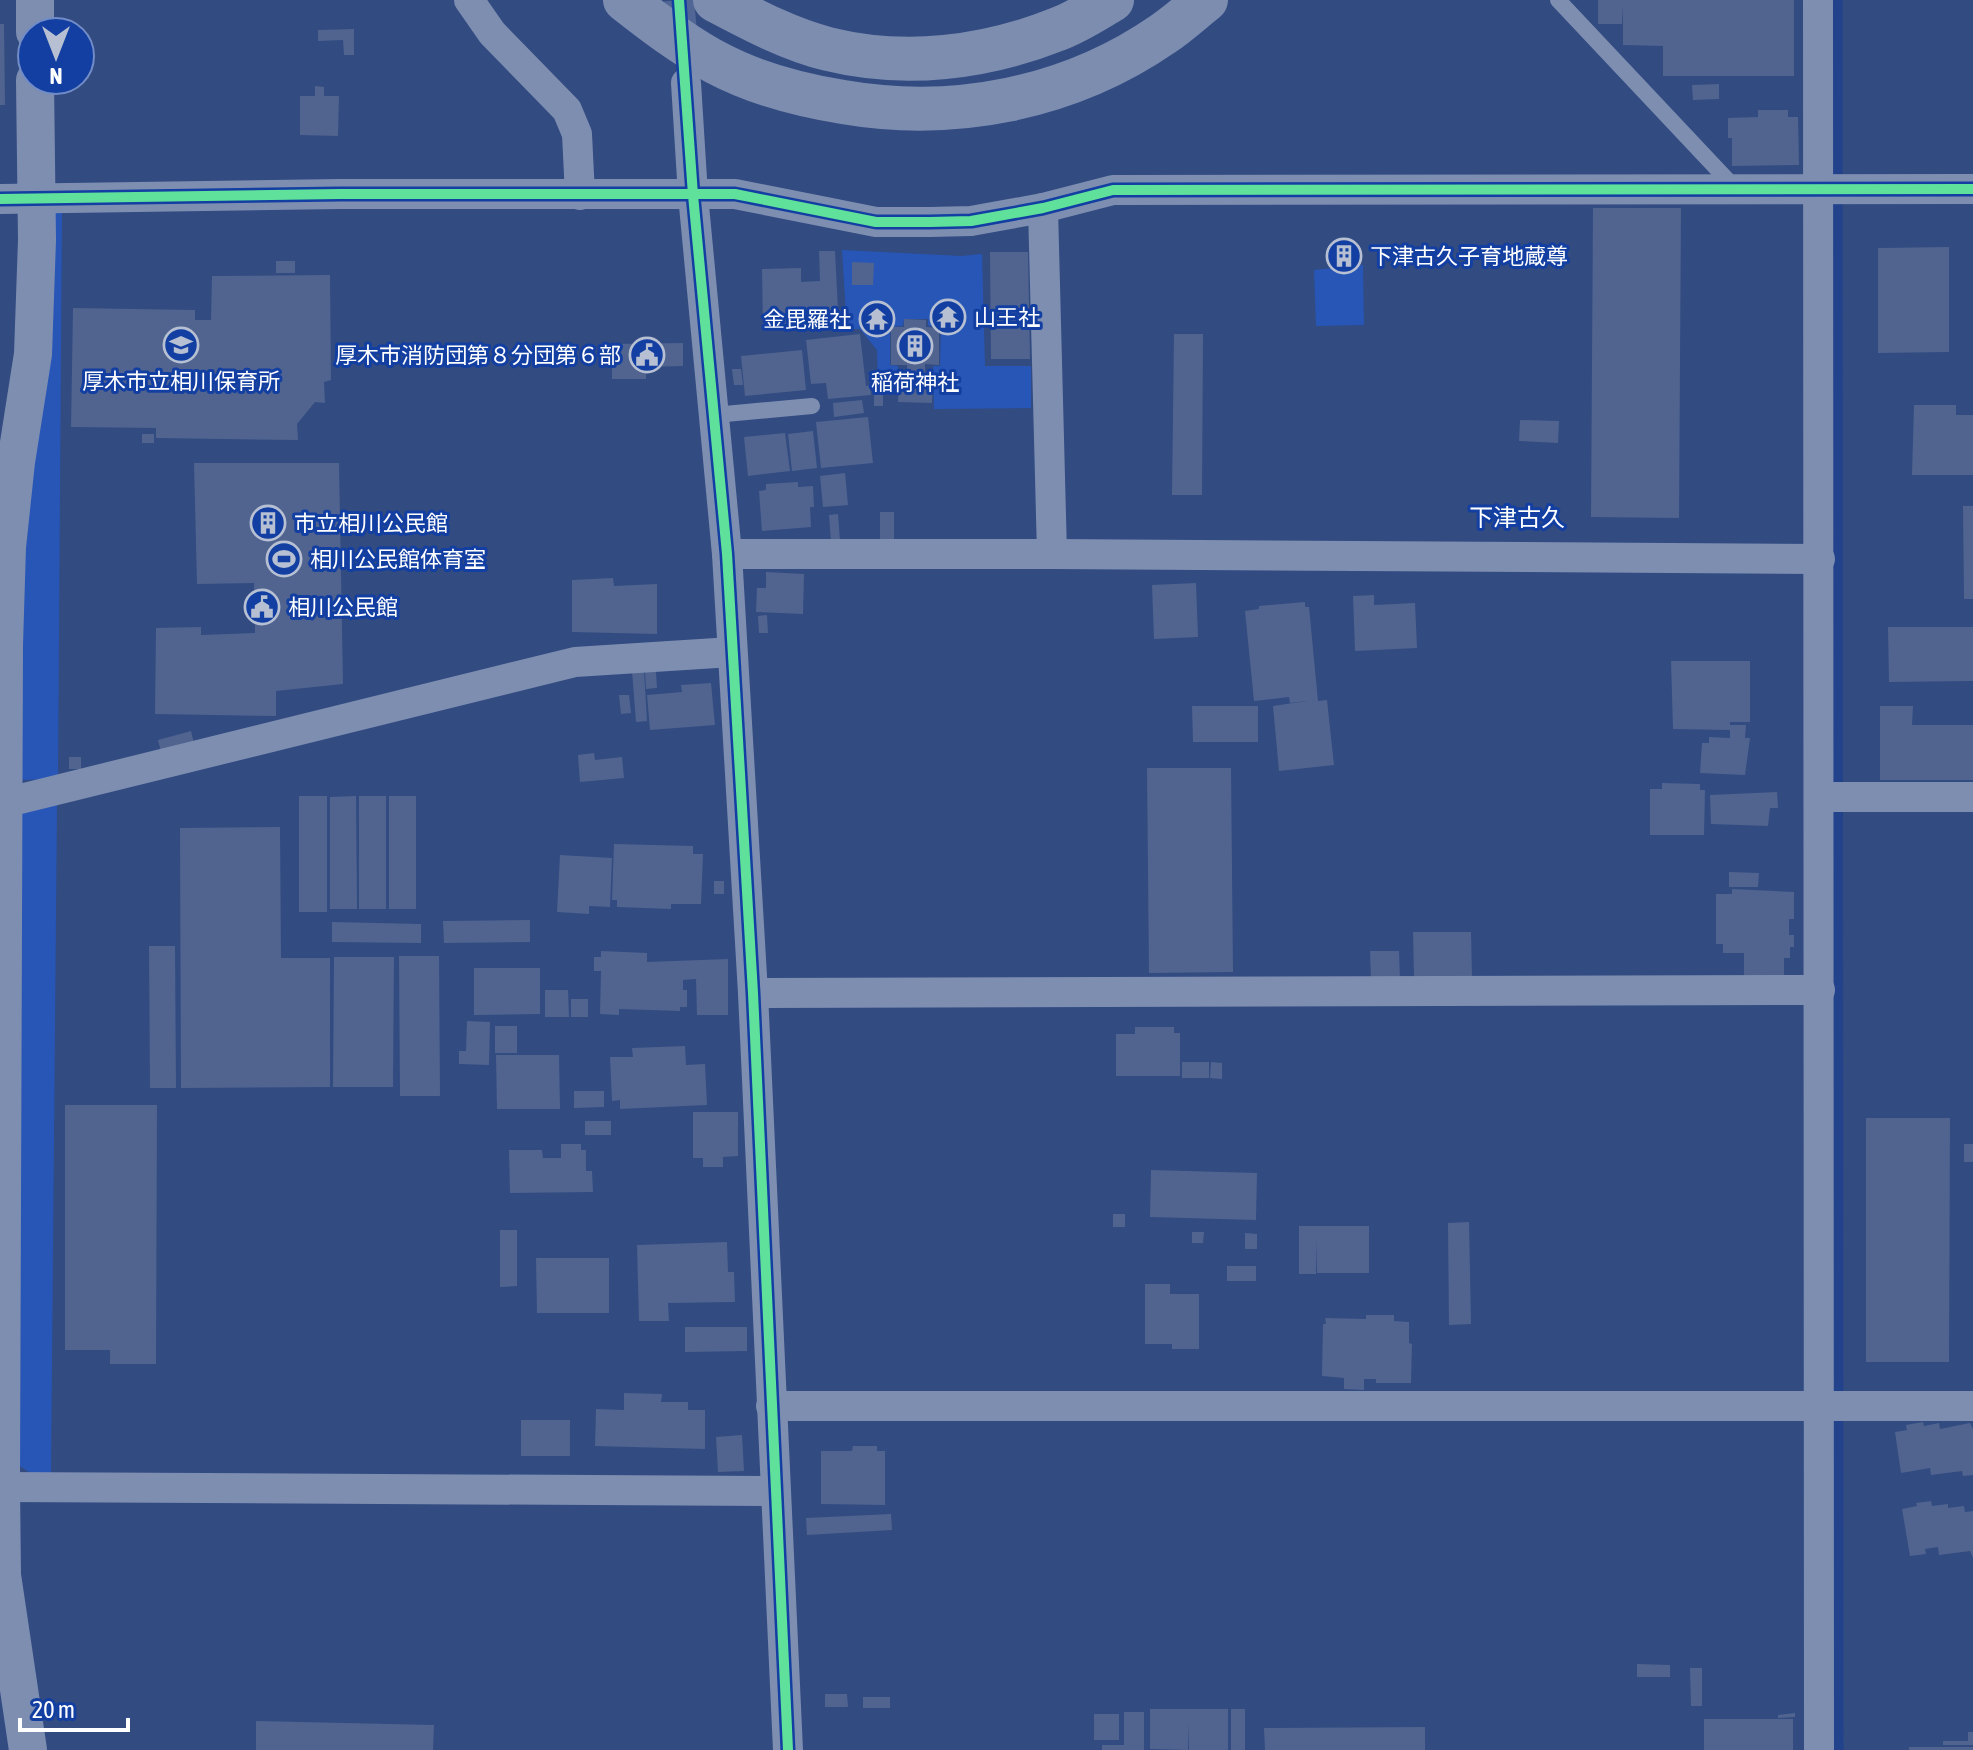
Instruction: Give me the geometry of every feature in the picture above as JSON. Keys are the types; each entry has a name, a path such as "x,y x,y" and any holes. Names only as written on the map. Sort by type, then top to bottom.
{"highway":[{"path":"625,0 666,32 715,62 767,85 886,110 942,110 1001,103 1059,87 1126,56 1163,34 1206,0"},
{"path":"715,0 764,26 828,49 891,59 949,58 1005,47 1060,28 1112,0"}],"street":[{"path":"469,0 492,33 567,110 577,134 580,195"},
{"path":"1818,0 1833,189 1820,559 1832,797 1820,990 1833,1406 1819,1750"},
{"path":"686,83 693,195 727,554 753,993 788,1750"},
{"path":"28,1750 2,1575 1,1487 7,547 16,462 33,354 18,199 33,96"},
{"path":"18,199 340,194 735,194 876,222 971,221 1043,208 1113,190 1973,189"},
{"path":"1043,208 1052,554"},
{"path":"727,554 1820,559"},
{"path":"4,803 575,662 732,652"},
{"path":"1832,797 1973,797"},
{"path":"753,993 1820,990"},
{"path":"771,1406 1973,1406"},
{"path":"1,1487 775,1491"}],"lane":[{"path":"1558,0 1735,188"},
{"path":"714,415 812,406"}],"shaded area":[{"path":"62,206 58,779 20,780 22,517 50,211"},
{"path":"842,250 961,256 982,254 985,366 1031,366 1031,408 934,409 933,366 940,366 941,327 928,326 928,319 904,319 903,326 890,327 890,365 898,366 898,381 878,381 877,350 860,329 847,329"},
{"path":"1363,265 1364,325 1316,326 1314,270"},
{"path":"57,802 51,1474 32,1474 20,1466 21,808"}],"building":[{"path":"1598,0 1794,0 1794,76 1663,76 1663,46 1623,45 1623,5 1622,24 1598,24"},
{"path":"0,24 4,24 5,105 0,105"},
{"path":"354,29 354,55 344,55 343,40 318,41 318,30"},
{"path":"1719,84 1719,99 1693,100 1692,85"},
{"path":"315,86 324,87 324,96 339,96 338,136 300,135 300,96 315,96"},
{"path":"1758,110 1788,110 1788,117 1798,117 1799,165 1732,166 1728,118 1758,117"},
{"path":"1593,208 1681,208 1679,518 1591,517"},
{"path":"1949,247 1949,352 1878,353 1878,248"},
{"name":"下津古久子育地蔵尊","path":"1336,250 1352,250 1353,262 1337,262"},
{"path":"819,251 835,251 839,328 763,329 762,269 801,268 801,282 820,281"},
{"path":"990,252 1028,252 1030,359 991,359"},
{"path":"276,261 295,261 295,273 276,273"},
{"path":"852,262 874,263 873,285 852,285"},
{"path":"330,275 331,380 324,382 325,403 315,402 297,424 298,440 156,438 156,428 71,427 73,308 195,310 195,320 211,320 212,276"},
{"path":"874,314 887,316 886,325 873,323"},
{"name":"稲荷神社","path":"904,319 926,320 926,327 939,328 939,365 925,364 925,372 933,372 932,403 898,402 899,372 907,372 907,365 891,365 891,327 904,327"},
{"path":"860,334 866,386 870,385 871,395 828,399 826,383 811,384 806,340"},
{"path":"1174,334 1203,334 1202,495 1172,495"},
{"name":"厚木市消防団第８分団第６部","path":"683,343 683,366 646,367 646,379 612,379 612,344"},
{"path":"802,350 806,390 745,396 741,356"},
{"path":"732,369 741,369 743,385 734,385"},
{"path":"874,381 883,381 883,406 874,406"},
{"path":"862,400 864,413 834,417 833,403"},
{"path":"1914,405 1956,405 1956,415 1973,415 1973,475 1912,475"},
{"path":"868,417 873,463 821,468 816,422"},
{"path":"1520,420 1559,421 1558,443 1519,441"},
{"path":"813,431 817,468 792,471 788,434"},
{"path":"785,433 790,471 748,476 744,437"},
{"path":"142,434 154,434 154,443 142,443"},
{"path":"194,463 339,463 343,684 276,691 276,716 155,714 156,628 201,627 201,635 255,633 254,583 197,584"},
{"path":"845,473 848,505 823,507 820,476"},
{"path":"798,482 798,487 813,486 811,527 762,531 759,491 766,490 766,484"},
{"path":"1963,506 1973,506 1973,599 1964,599"},
{"path":"880,512 894,512 894,540 880,540"},
{"path":"838,514 840,541 831,542 829,515"},
{"path":"766,572 804,574 803,614 756,612 757,588 766,588"},
{"path":"613,578 614,586 657,584 657,634 572,632 572,580"},
{"path":"1196,583 1198,637 1154,639 1152,585"},
{"path":"1374,595 1374,605 1415,603 1417,648 1355,651 1353,596"},
{"path":"1305,602 1305,607 1309,607 1318,701 1327,700 1334,765 1279,771 1273,706 1307,701 1290,703 1289,697 1254,701 1245,611 1259,609 1259,606"},
{"path":"767,615 768,633 759,633 758,616"},
{"path":"1888,627 1973,627 1973,681 1889,682"},
{"path":"1671,661 1750,661 1750,722 1730,722 1730,725 1746,725 1745,738 1750,738 1745,775 1700,773 1702,743 1709,743 1709,737 1730,738 1730,730 1673,729"},
{"path":"644,670 647,721 636,722 632,671"},
{"path":"645,672 656,672 657,688 646,689"},
{"path":"711,683 715,725 650,730 647,695 682,692 681,685"},
{"path":"619,695 629,695 631,713 621,714"},
{"path":"1192,706 1258,706 1258,742 1193,742"},
{"path":"1880,706 1913,706 1912,725 1973,725 1973,780 1880,780"},
{"path":"191,731 194,743 161,752 158,740"},
{"path":"594,753 595,760 622,757 624,778 580,782 578,755"},
{"path":"69,757 81,757 81,769 69,769"},
{"path":"1147,768 1231,768 1233,972 1149,973"},
{"path":"1662,783 1700,784 1700,790 1705,790 1704,835 1650,835 1650,789 1662,789"},
{"path":"1777,792 1778,808 1770,808 1768,826 1711,824 1710,795"},
{"path":"299,796 327,796 327,912 299,912"},
{"path":"356,796 357,909 330,909 330,797"},
{"path":"359,796 386,796 386,909 359,909"},
{"path":"389,796 416,796 416,909 389,909"},
{"path":"280,827 281,958 330,958 330,1087 181,1088 180,828"},
{"path":"614,844 693,846 693,854 703,854 701,904 671,904 671,909 617,907 617,900 612,900"},
{"path":"560,855 612,858 610,907 589,906 589,914 557,912"},
{"path":"1729,872 1759,873 1758,887 1729,887"},
{"path":"714,881 724,881 724,894 714,894"},
{"path":"1732,889 1794,892 1794,919 1789,919 1789,935 1794,935 1794,947 1790,947 1790,958 1784,958 1784,976 1744,977 1744,953 1723,953 1723,944 1716,944 1716,894 1732,894"},
{"path":"530,920 530,942 444,943 443,921"},
{"path":"332,922 421,924 421,943 332,942"},
{"path":"1413,932 1471,932 1472,977 1414,977"},
{"path":"149,946 175,946 176,1088 150,1088"},
{"path":"601,951 647,953 647,962 728,959 728,1015 697,1015 696,979 683,980 683,990 687,990 687,1007 680,1007 680,1011 619,1009 619,1015 600,1014 601,971 594,971 594,957 601,957"},
{"path":"1370,951 1399,951 1400,980 1371,981"},
{"path":"399,956 439,956 440,1096 400,1096"},
{"path":"334,957 394,957 393,1087 333,1087"},
{"path":"474,968 540,968 540,1014 474,1015"},
{"path":"545,990 568,990 569,1017 545,1017"},
{"path":"571,999 588,999 588,1017 571,1017"},
{"path":"467,1021 490,1022 489,1065 459,1064 459,1051 466,1051"},
{"path":"495,1026 517,1026 517,1053 495,1053"},
{"path":"1135,1027 1174,1027 1174,1033 1180,1033 1180,1076 1116,1076 1116,1034 1135,1034"},
{"path":"685,1046 686,1065 705,1064 707,1105 620,1109 620,1100 612,1101 610,1057 633,1057 632,1048"},
{"path":"496,1055 559,1055 560,1109 497,1109"},
{"path":"1182,1062 1209,1062 1209,1078 1182,1078"},
{"path":"1211,1062 1222,1063 1222,1079 1210,1078"},
{"path":"574,1091 604,1091 604,1107 574,1108"},
{"path":"65,1105 157,1105 156,1364 110,1364 110,1350 65,1350"},
{"path":"693,1112 738,1112 738,1156 723,1157 723,1167 703,1167 703,1158 693,1158"},
{"path":"1866,1118 1950,1118 1949,1362 1866,1362"},
{"path":"585,1121 611,1121 611,1135 585,1135"},
{"path":"561,1144 581,1144 581,1150 586,1150 586,1171 592,1171 593,1192 510,1193 509,1150 542,1150 543,1158 561,1158"},
{"path":"1964,1144 1973,1144 1973,1162 1964,1162"},
{"path":"1151,1170 1257,1173 1256,1220 1150,1217"},
{"path":"1113,1214 1125,1214 1125,1227 1113,1227"},
{"path":"1469,1222 1471,1324 1449,1325 1448,1223"},
{"path":"1299,1226 1369,1226 1369,1273 1317,1273 1316,1239 1316,1274 1299,1274"},
{"path":"500,1230 517,1230 517,1286 500,1287"},
{"path":"1192,1232 1204,1232 1203,1243 1192,1243"},
{"path":"1245,1233 1257,1234 1257,1249 1245,1249"},
{"path":"727,1242 728,1272 734,1272 735,1302 668,1303 669,1321 639,1321 637,1245"},
{"path":"536,1258 609,1258 609,1313 537,1313"},
{"path":"1227,1266 1256,1266 1256,1281 1227,1281"},
{"path":"1145,1284 1170,1284 1170,1294 1199,1294 1199,1349 1172,1349 1172,1344 1145,1344"},
{"path":"1366,1315 1394,1315 1394,1321 1409,1322 1411,1383 1376,1383 1376,1379 1364,1379 1364,1390 1344,1389 1344,1378 1322,1376 1325,1318 1366,1319"},
{"path":"685,1327 747,1327 747,1351 685,1352"},
{"path":"624,1393 662,1394 661,1402 688,1402 688,1410 705,1410 705,1449 595,1446 596,1409 624,1410"},
{"path":"521,1420 570,1420 570,1456 521,1456"},
{"path":"1923,1422 1924,1426 1939,1423 1940,1429 1970,1423 1973,1429 1973,1475 1963,1476 1962,1471 1931,1475 1930,1468 1901,1473 1895,1432 1907,1430 1906,1425"},
{"path":"742,1435 744,1471 718,1472 716,1437"},
{"path":"853,1446 877,1446 877,1451 885,1451 885,1505 821,1504 821,1451 852,1451"},
{"path":"1931,1501 1932,1506 1948,1504 1948,1508 1964,1506 1965,1512 1973,1511 1973,1558 1970,1551 1939,1555 1938,1547 1925,1549 1926,1554 1910,1556 1902,1509"},
{"path":"891,1514 892,1530 807,1535 806,1518"},
{"path":"1637,1664 1670,1665 1670,1677 1637,1677"},
{"path":"1690,1668 1702,1668 1702,1706 1691,1706"},
{"path":"825,1694 847,1694 848,1707 825,1707"},
{"path":"863,1697 890,1697 890,1708 863,1708"},
{"path":"1150,1709 1228,1709 1228,1750 1189,1750 1189,1722 1188,1750 1150,1749"},
{"path":"1231,1709 1245,1709 1245,1750 1231,1750"},
{"path":"1124,1712 1144,1712 1144,1750 1102,1750 1102,1745 1124,1745"},
{"path":"1795,1713 1795,1717 1778,1718 1778,1715"},
{"path":"1094,1714 1119,1714 1119,1740 1094,1740"},
{"path":"1704,1719 1793,1719 1793,1750 1704,1750"},
{"path":"256,1721 434,1725 433,1750 256,1750"},
{"path":"1425,1727 1425,1750 1265,1750 1264,1728"},
{"path":"1968,1732 1973,1732 1973,1745 1943,1745 1943,1741 1968,1741"},
{"path":"1909,1747 1973,1747 1973,1750 1909,1750"}],"waterway":[{"path":"1837,0 1838,1750"}],"tunnel":[{"path":"679,0 684,53"}],"cycle path":[{"path":"679,0 693,195 727,554 753,993 788,1750"},
{"path":"0,199 340,194 735,194 876,222 930,222 971,221 1043,208 1113,190 1973,189"}],"place":[{"name":"下津古久子育地蔵尊","path":"1344,256"},
{"name":"山王社","path":"948,317"},
{"name":"金毘羅社","path":"877,319"},
{"name":"厚木市立相川保育所","path":"181,345"},
{"name":"稲荷神社","path":"915,346"},
{"name":"厚木市消防団第８分団第６部","path":"647,355"},
{"name":"市立相川公民館","path":"268,523"},
{"name":"相川公民館体育室","path":"284,559"},
{"name":"相川公民館","path":"262,607"}],"district":[{"name":"下津古久","path":"1517,517"}]}
